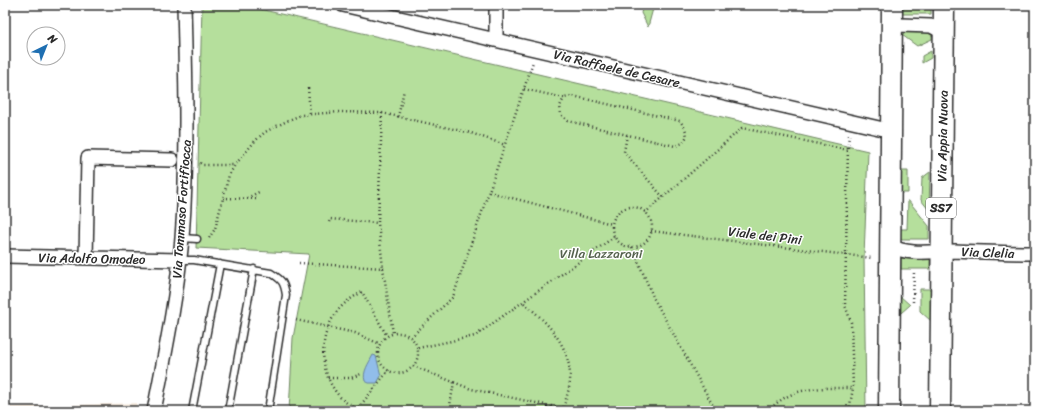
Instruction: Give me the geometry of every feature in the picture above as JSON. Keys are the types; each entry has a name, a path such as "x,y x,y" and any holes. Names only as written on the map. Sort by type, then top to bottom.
{"main road":[{"path":"889,411 892,5"},
{"name":"Via Appia Nuova","path":"940,411 944,5"}],"street":[{"name":"Via Tommaso Fortifiocca","path":"154,411 173,306 182,238 186,161 184,5"},
{"name":"Via Raffaele de Cesare","path":"343,5 892,131"},
{"path":"496,5 496,40"},
{"path":"891,33 901,25 934,27 943,35"},
{"path":"86,258 88,158 169,160"},
{"name":"Via Clelia","path":"891,246 906,252 941,251 1035,254"},
{"name":"Via Adolfo Omodeo","path":"5,256 179,260"}],"lane":[{"path":"182,238 197,239"},
{"path":"179,260 194,260 254,269 271,273 281,279 285,286 286,295 268,411"},
{"path":"192,411 220,264"},
{"path":"228,411 254,269"}],"path":[{"path":"411,337 453,297 538,50"},
{"path":"308,88 310,114"},
{"path":"524,89 564,98 573,96 680,122 685,128 687,136 683,143 675,146 568,121 561,114 560,106 564,98"},
{"path":"398,117 404,90"},
{"path":"209,238 215,229 229,175 235,165 255,141 265,132 301,115 339,112 382,113 471,133 505,145"},
{"path":"382,113 378,223 393,333"},
{"path":"849,411 852,388 851,322 845,305 848,145 851,122"},
{"path":"646,213 742,128 848,150"},
{"path":"627,135 624,152 663,197"},
{"path":"203,165 235,165"},
{"path":"245,199 259,192"},
{"path":"489,192 612,224"},
{"path":"223,198 258,200"},
{"path":"628,207 640,209 646,213 651,224 651,231 645,242 632,247 622,244 614,237 612,224 618,213 628,207"},
{"path":"330,222 330,220 378,223"},
{"name":"Viale dei Pini","path":"651,231 864,258"},
{"path":"418,348 475,336 614,237"},
{"path":"632,247 654,299 716,411"},
{"path":"300,263 383,268"},
{"path":"913,302 914,272"},
{"path":"387,336 362,292 350,298 333,317 328,327 322,355 324,368 336,392 342,400 357,410 389,370"},
{"path":"523,302 545,322 564,348 568,361 570,377 564,409"},
{"path":"296,320 355,333 380,344"},
{"path":"393,333 399,333 411,337 418,348 417,360 413,366 402,372 389,370 384,366 378,354 380,344 387,336 393,333"},
{"path":"413,366 471,389 574,411"},
{"path":"328,378 351,378 361,374"},
{"path":"449,411 454,382"},
{"path":"768,411 788,396 805,389 852,388"},
{"path":"546,411 547,405"}],"shaded area":[{"path":"137,403 135,411 5,411 5,407"}],"green space":[{"name":"Villa Lazzaroni","path":"202,5 242,5 868,151 864,257 866,411 289,411 293,338 309,254 196,248"},
{"path":"643,5 654,5 648,27 641,13"},
{"path":"900,5 931,5 931,14 900,14"},
{"path":"902,32 931,32 932,39 917,46 902,35"},
{"path":"931,51 931,58 922,63 922,56"},
{"path":"900,171 908,171 908,193 900,193"},
{"path":"930,172 929,210 921,200 922,178"},
{"path":"908,200 929,226 929,239 902,239 899,237 899,229 907,229"},
{"path":"901,258 930,258 930,269 901,269"},
{"path":"920,289 931,289 931,321 920,311"},
{"path":"900,296 910,305 901,313"}],"water":[{"path":"373,355 376,356 381,376 377,383 369,383 365,381 364,374"}]}
